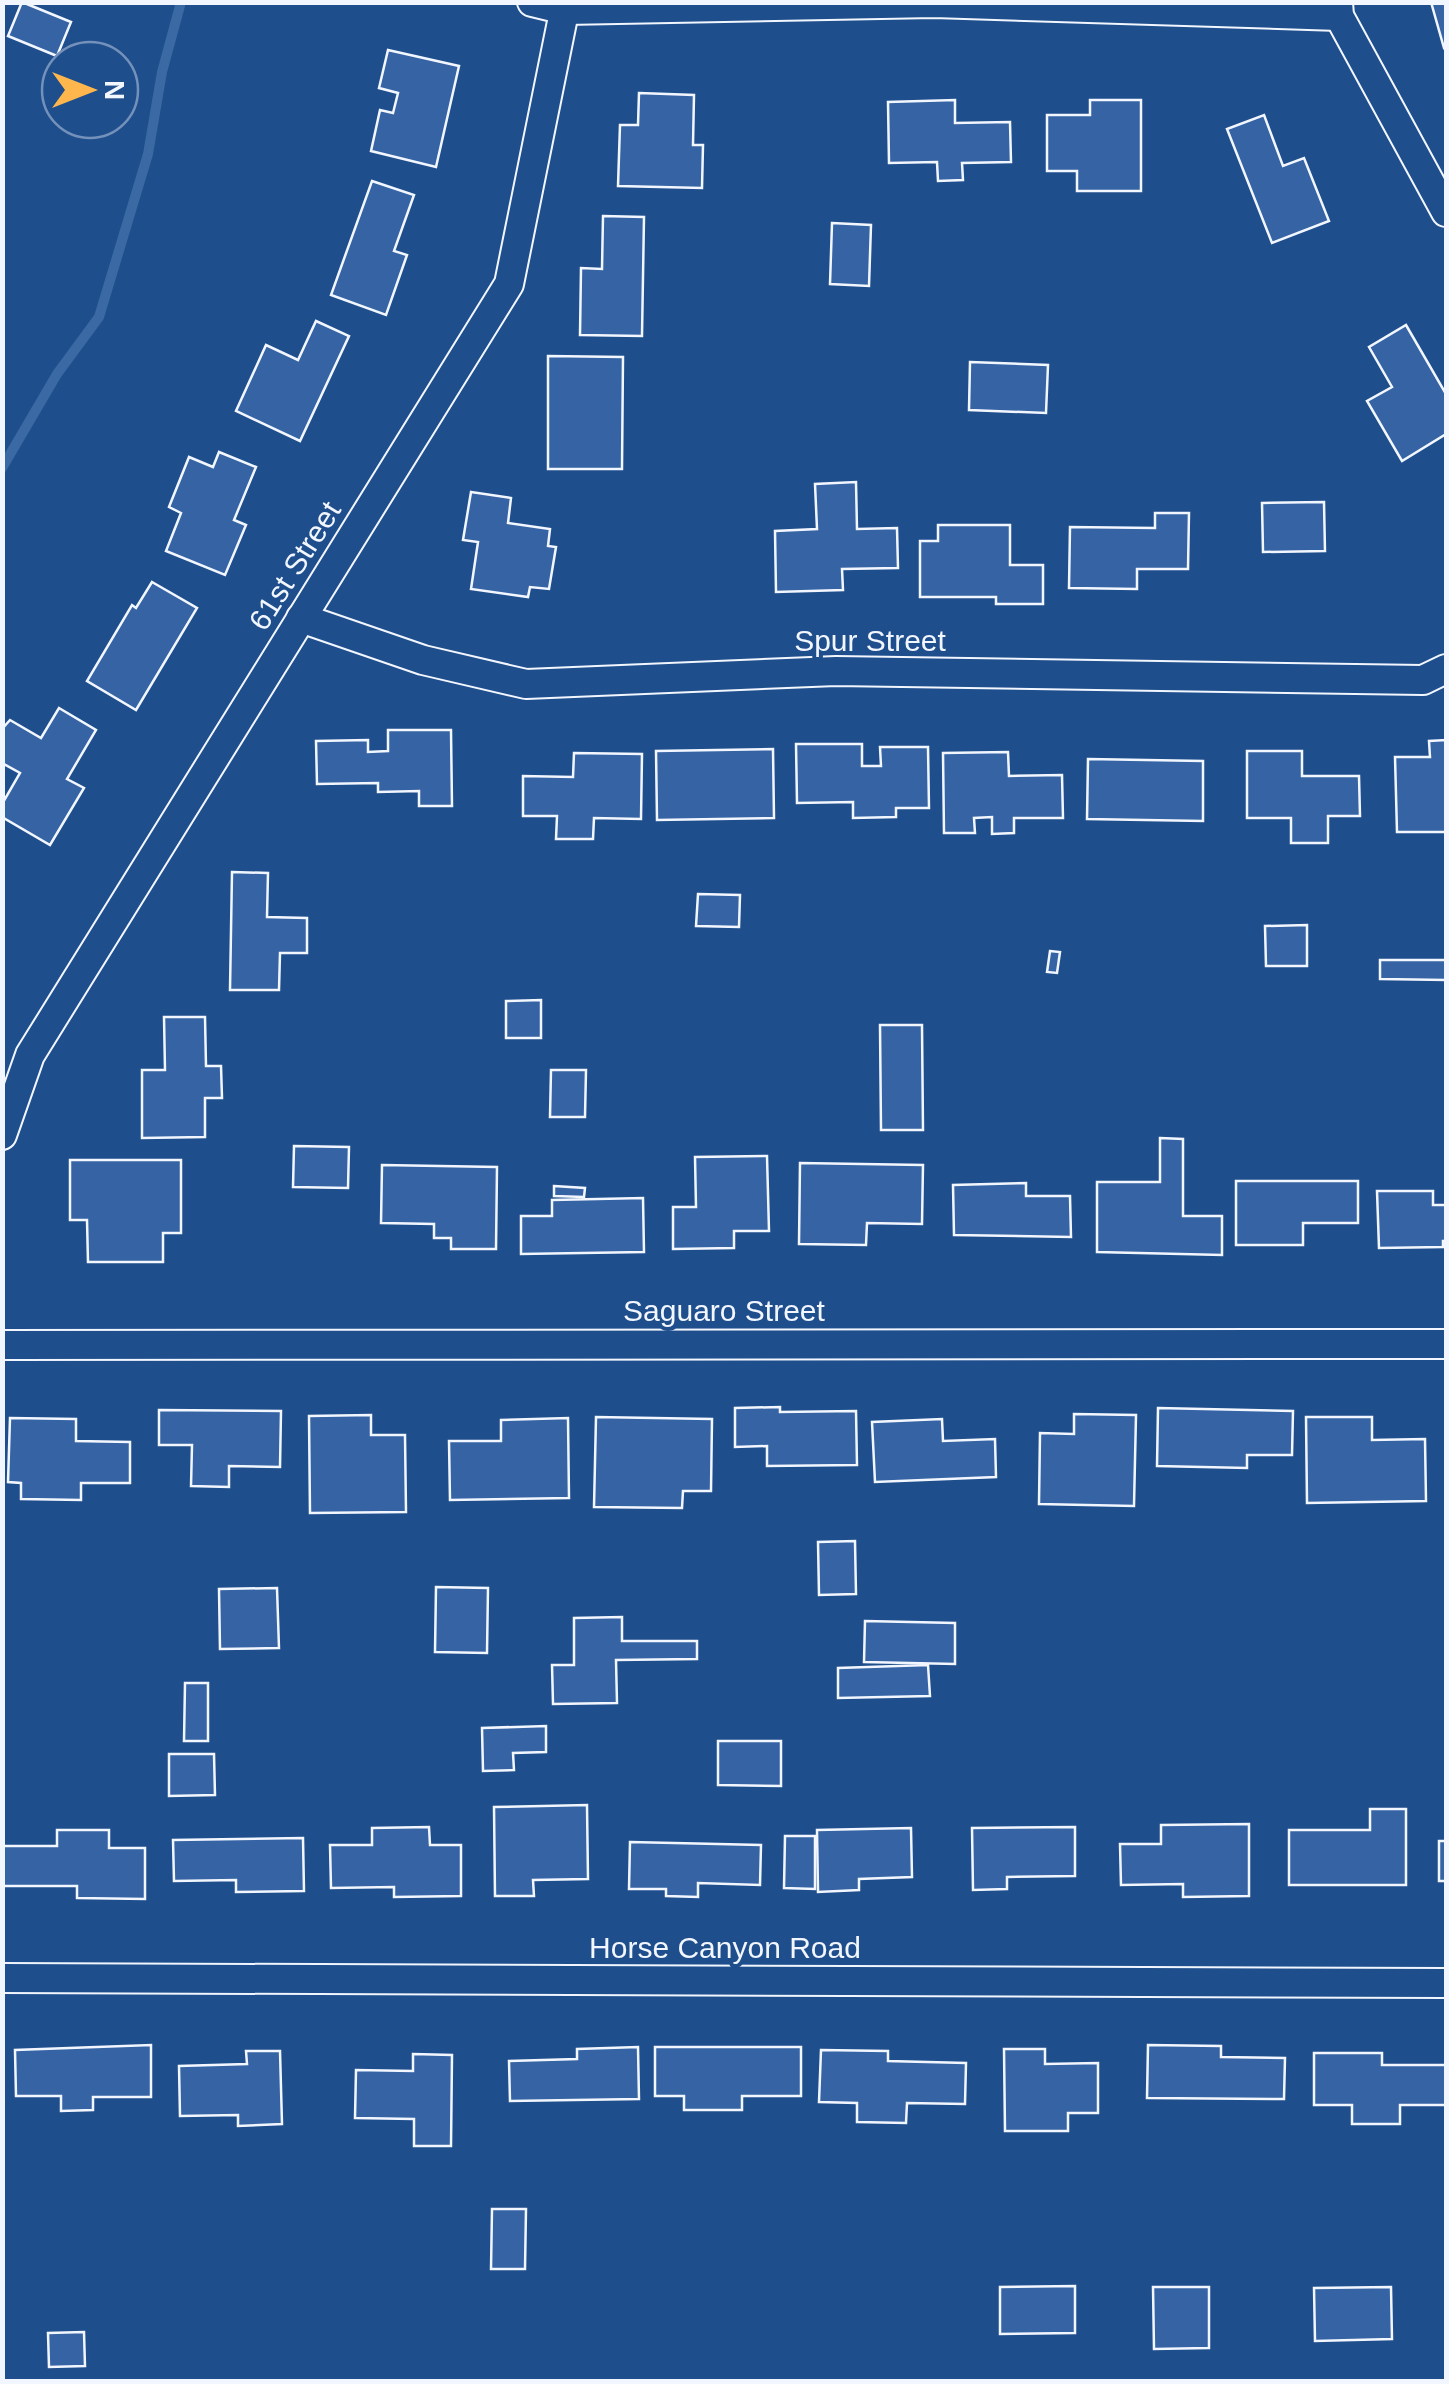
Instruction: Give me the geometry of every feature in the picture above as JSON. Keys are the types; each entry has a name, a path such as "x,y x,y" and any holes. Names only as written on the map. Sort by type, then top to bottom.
{"street":[{"path":"532,2 565,6 934,3 1339,9 1446,212"},
{"name":"61st Street","path":"2,1135 30,1055 509,284 565,6"},
{"name":"Spur Street","path":"302,618 423,660 526,684 836,671 1423,680 1446,669"},
{"name":"Saguaro Street","path":"2,1346 1446,1344"},
{"name":"Horse Canyon Road","path":"2,1978 1446,1983"}],"building":[{"path":"22,2 71,22 64,40 40,40 40,49 8,36"},
{"path":"1431,2 1446,2 1444,48"},
{"path":"388,50 459,66 436,167 371,151 380,110 393,113 398,93 379,88"},
{"path":"639,93 694,95 693,145 703,145 702,188 618,186 620,125 638,125"},
{"path":"955,100 955,123 1010,122 1011,162 962,163 963,180 938,181 937,162 889,163 888,102"},
{"path":"1090,100 1141,100 1141,191 1077,191 1077,171 1047,171 1047,115 1090,115"},
{"path":"1264,115 1283,166 1304,158 1329,221 1272,243 1227,129"},
{"path":"372,181 414,195 394,251 407,255 386,315 331,295"},
{"path":"603,216 644,217 642,336 580,335 581,268 602,269"},
{"path":"832,223 871,225 869,286 830,284"},
{"path":"316,321 349,336 300,441 236,411 266,345 298,360"},
{"path":"1406,325 1446,394 1446,434 1402,461 1367,401 1392,387 1369,347"},
{"path":"548,356 623,357 622,469 548,469"},
{"path":"970,362 1048,365 1046,413 969,410"},
{"path":"219,452 256,467 234,520 246,525 225,575 166,551 181,513 169,507 189,457 213,467"},
{"path":"856,482 857,529 897,528 898,568 842,569 843,590 776,592 775,531 817,529 815,484"},
{"path":"471,492 511,498 508,523 550,529 548,546 556,547 549,589 530,587 528,597 471,589 478,542 463,540"},
{"path":"1324,502 1325,551 1263,552 1262,503"},
{"path":"1155,513 1189,513 1188,569 1137,569 1137,589 1069,588 1070,527 1155,528"},
{"path":"938,525 1010,525 1010,565 1043,565 1043,604 996,604 996,597 920,597 920,541 938,541"},
{"path":"152,582 197,608 136,710 87,681 132,605 136,608"},
{"path":"59,708 96,730 67,779 84,788 50,845 2,817 2,804 20,773 2,763 2,729 10,720 41,738"},
{"path":"388,730 451,730 452,806 419,806 419,791 378,792 378,783 317,784 316,741 368,740 368,752 388,751"},
{"path":"1446,740 1446,832 1397,832 1395,757 1430,757 1429,741"},
{"path":"796,744 862,744 862,766 881,766 880,747 928,747 929,808 896,808 896,817 853,818 853,802 797,803"},
{"path":"773,749 774,818 657,820 656,751"},
{"path":"1247,751 1302,751 1302,776 1359,776 1360,816 1328,816 1328,843 1291,843 1291,818 1247,818"},
{"path":"1008,752 1009,776 1062,775 1063,818 1014,818 1014,833 992,834 992,817 974,818 975,833 944,833 943,753"},
{"path":"574,753 642,754 641,819 594,818 593,839 556,839 557,816 523,816 523,776 573,777"},
{"path":"1088,759 1203,761 1203,821 1087,819"},
{"path":"232,872 268,873 267,917 307,918 307,953 280,953 279,990 230,990"},
{"path":"698,894 740,895 739,927 696,926"},
{"path":"1307,925 1307,966 1266,966 1265,926"},
{"path":"1050,951 1060,952 1057,973 1047,972"},
{"path":"1380,960 1446,960 1446,980 1380,979"},
{"path":"541,1000 541,1038 506,1038 506,1001"},
{"path":"164,1017 205,1017 206,1066 221,1066 222,1098 205,1098 205,1137 142,1138 142,1070 165,1070"},
{"path":"880,1025 922,1025 923,1130 881,1130"},
{"path":"551,1070 586,1070 585,1117 550,1117"},
{"path":"1160,1138 1183,1139 1183,1216 1222,1216 1222,1255 1097,1252 1097,1182 1160,1182"},
{"path":"294,1146 349,1147 348,1188 293,1187"},
{"path":"767,1156 769,1231 734,1231 734,1248 673,1249 673,1207 696,1207 695,1157"},
{"path":"70,1160 181,1160 181,1233 163,1233 163,1262 88,1262 87,1220 70,1220"},
{"path":"800,1163 923,1165 922,1224 867,1223 866,1245 799,1244"},
{"path":"382,1165 497,1167 496,1249 451,1249 451,1238 434,1238 434,1224 381,1223"},
{"path":"1236,1181 1358,1181 1358,1223 1303,1223 1303,1245 1236,1245"},
{"path":"1026,1183 1026,1196 1070,1196 1071,1237 954,1235 953,1185"},
{"path":"554,1186 585,1188 584,1197 554,1196"},
{"path":"1377,1191 1433,1191 1433,1205 1446,1205 1443,1247 1379,1248"},
{"path":"643,1198 644,1252 521,1254 521,1216 552,1216 552,1200"},
{"path":"780,1407 780,1412 856,1411 857,1465 767,1466 767,1446 735,1447 735,1408"},
{"path":"1158,1408 1293,1411 1292,1455 1247,1455 1247,1468 1157,1466"},
{"path":"159,1410 281,1411 280,1467 229,1466 229,1487 191,1486 192,1445 159,1445"},
{"path":"1074,1414 1136,1415 1134,1506 1039,1504 1040,1433 1074,1434"},
{"path":"371,1415 371,1435 405,1435 406,1512 310,1513 309,1416"},
{"path":"596,1417 712,1419 711,1491 683,1491 682,1508 594,1507"},
{"path":"1306,1417 1372,1417 1372,1440 1425,1439 1426,1501 1307,1503"},
{"path":"10,1418 76,1419 76,1441 130,1442 130,1483 81,1483 81,1500 21,1499 21,1483 8,1482"},
{"path":"568,1418 569,1498 450,1500 449,1441 501,1441 501,1420"},
{"path":"942,1419 943,1441 995,1439 996,1477 875,1482 872,1422"},
{"path":"855,1541 856,1594 819,1595 818,1542"},
{"path":"436,1587 488,1588 487,1653 435,1652"},
{"path":"277,1588 279,1648 220,1649 219,1589"},
{"path":"622,1617 622,1641 697,1641 697,1659 616,1660 617,1703 553,1704 552,1665 574,1665 574,1618"},
{"path":"865,1621 955,1623 955,1664 864,1662"},
{"path":"928,1665 930,1696 838,1698 838,1668"},
{"path":"185,1683 208,1683 208,1741 184,1741"},
{"path":"546,1726 546,1752 513,1753 514,1770 483,1771 482,1728"},
{"path":"718,1741 781,1741 781,1786 718,1785"},
{"path":"169,1754 214,1754 215,1795 169,1796"},
{"path":"587,1805 588,1879 533,1880 534,1896 495,1896 494,1807"},
{"path":"1370,1809 1406,1809 1406,1885 1289,1885 1289,1830 1370,1830"},
{"path":"1249,1824 1249,1896 1183,1897 1183,1884 1121,1885 1120,1844 1161,1844 1161,1825"},
{"path":"429,1827 430,1845 461,1845 461,1896 394,1897 394,1887 331,1888 330,1845 372,1845 372,1828"},
{"path":"1075,1827 1075,1876 1007,1877 1007,1889 973,1890 972,1828"},
{"path":"911,1828 912,1877 859,1879 859,1890 818,1892 817,1830"},
{"path":"57,1830 109,1830 109,1848 145,1848 145,1899 77,1898 77,1886 2,1886 2,1846 57,1846"},
{"path":"785,1836 815,1836 815,1889 784,1888"},
{"path":"303,1838 304,1891 236,1892 236,1880 174,1881 173,1840"},
{"path":"1439,1841 1446,1841 1446,1881 1439,1881"},
{"path":"630,1842 761,1845 760,1885 698,1883 698,1897 666,1896 666,1889 629,1889"},
{"path":"151,2045 151,2097 93,2097 93,2110 61,2111 61,2096 16,2096 15,2050"},
{"path":"1148,2045 1221,2046 1221,2057 1285,2058 1284,2099 1147,2098"},
{"path":"638,2047 639,2099 510,2101 509,2061 577,2059 577,2049"},
{"path":"655,2047 801,2047 801,2096 742,2096 742,2110 684,2110 684,2096 655,2096"},
{"path":"1004,2049 1045,2049 1045,2064 1098,2063 1098,2113 1068,2113 1068,2131 1005,2131"},
{"path":"821,2050 888,2051 888,2061 966,2063 965,2104 907,2103 906,2123 857,2122 857,2103 819,2102"},
{"path":"246,2051 280,2051 282,2124 238,2126 238,2115 180,2116 179,2066 247,2064"},
{"path":"1314,2053 1382,2053 1382,2065 1446,2065 1446,2105 1400,2105 1400,2124 1352,2124 1352,2105 1314,2105"},
{"path":"413,2054 452,2055 451,2146 414,2146 414,2119 355,2118 356,2070 413,2071"},
{"path":"492,2209 526,2209 525,2269 491,2269"},
{"path":"1075,2286 1075,2333 1000,2334 1000,2287"},
{"path":"1153,2287 1209,2287 1209,2348 1154,2349"},
{"path":"1391,2287 1392,2339 1315,2341 1314,2288"},
{"path":"84,2332 85,2366 49,2367 48,2333"}],"waterway":[{"path":"2,468 57,374 99,317 148,154 162,72 181,2"}]}
